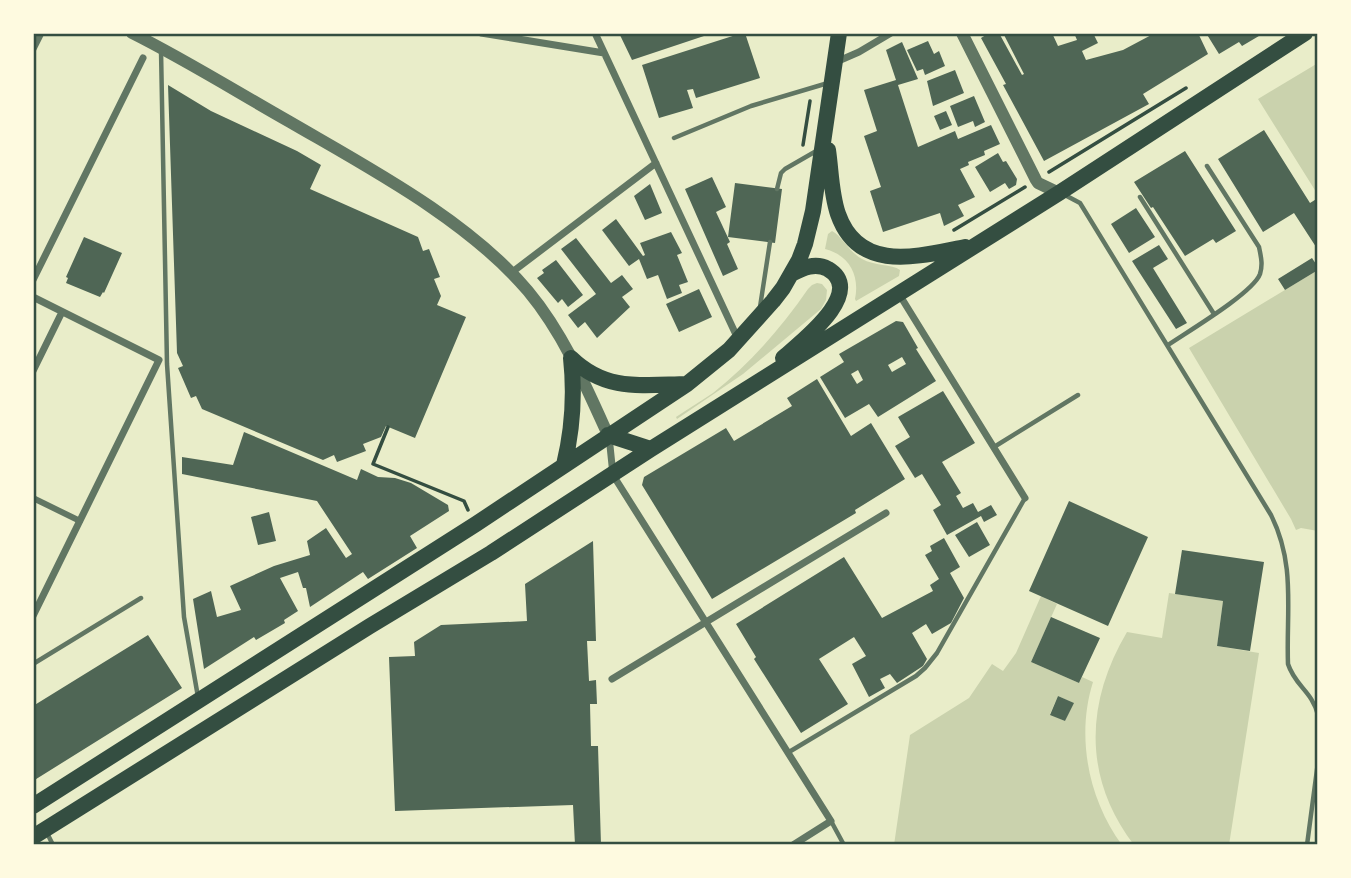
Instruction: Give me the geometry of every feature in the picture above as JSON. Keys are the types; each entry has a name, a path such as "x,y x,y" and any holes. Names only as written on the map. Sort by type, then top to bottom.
{"main road":[{"path":"33,806 476,524 687,384 729,350 773,301 799,260 810,228 839,33"},
{"path":"41,833 491,553 1059,192 1285,39 1306,33"},
{"path":"825,130 838,213 842,224 858,242 878,254 902,258 974,245"},
{"path":"759,381 828,316 839,297 839,281 824,267 810,266 792,274"},
{"path":"571,358 589,373 610,382 633,385 687,384"},
{"path":"564,464 574,404 571,358"},
{"path":"608,435 651,449"}],"street":[{"path":"33,49 41,33"},
{"path":"132,33 393,183 475,241 511,273 542,309 571,358 608,435 612,475 831,821 793,845"},
{"path":"481,33 604,53"},
{"path":"595,33 738,339"},
{"path":"835,63 891,33"},
{"path":"962,33 1036,180 1059,192"},
{"path":"33,280 142,58"},
{"path":"511,273 656,163"},
{"path":"898,293 1025,498"},
{"path":"33,297 159,360 33,616"},
{"path":"33,371 62,312"},
{"path":"33,498 80,521"},
{"path":"612,679 886,513"}],"lane":[{"path":"156,46 167,364 184,617 198,702"},
{"path":"674,138 751,106 832,82"},
{"path":"777,188 787,166 822,148"},
{"path":"1168,345 1249,290 1259,277 1263,261 1259,247 1207,166"},
{"path":"1059,192 1080,203 1278,529 1287,561 1288,664 1294,678 1314,701 1318,715"},
{"path":"1140,197 1214,314"},
{"path":"759,316 770,242"},
{"path":"994,447 1078,395"},
{"path":"789,752 925,668 937,653 1025,498"},
{"path":"33,664 141,598"},
{"path":"1307,845 1318,762"},
{"path":"831,821 844,845"}],"path":[{"path":"954,231 1195,82"},
{"path":"388,427 373,464 464,501 476,524"}],"green space":[{"path":"1318,63 1318,195 1258,99"},
{"path":"832,231 862,259 897,268 900,270 899,276 856,301 856,282 851,267 841,256 825,249 828,234"},
{"path":"1318,270 1318,531 1301,528 1296,530 1189,348"},
{"path":"817,283 827,290 821,309 743,374 677,419 676,417 713,393 740,370 787,318 808,289"},
{"path":"1169,593 1223,601 1217,646 1259,653 1229,845 1134,845 1117,820 1105,793 1098,767 1097,713 1113,659 1127,632 1162,638"},
{"path":"1041,596 1057,604 1031,662 1079,683 1082,677 1093,682 1086,724 1088,766 1101,808 1122,845 894,845 910,735 969,698 992,664 1003,671 1016,653","holes":["1058,696 1073,703 1065,721 1050,714"]}],"building":[{"path":"619,33 709,33 710,34 632,60"},
{"path":"745,33 760,78 696,98 693,89 687,90 693,108 659,118 642,65"},
{"path":"989,33 999,33 1022,75 1024,74 1003,33 1052,33 1058,46 1077,40 1074,33 1093,33 1098,43 1082,51 1086,60 1123,50 1155,33 1198,33 1208,54 1143,94 1149,104 1044,161 981,38"},
{"path":"1206,33 1264,33 1242,46 1239,42 1219,54"},
{"path":"928,41 934,54 939,51 945,66 925,75 923,69 917,71 907,50"},
{"path":"902,42 918,79 898,85 918,147 955,131 958,139 991,125 1000,144 984,151 985,155 968,162 969,165 960,169 975,197 958,205 964,216 944,226 940,213 883,232 870,191 881,187 864,136 877,131 864,90 896,80 886,50"},
{"path":"955,70 964,93 933,106 927,81"},
{"path":"168,85 211,111 321,165 310,189 418,237 423,251 429,249 440,277 434,279 441,296 437,305 466,317 415,438 386,426 381,437 363,444 366,451 337,462 334,455 323,460 202,409 196,396 191,398 178,368 183,366 177,353"},
{"path":"974,96 985,122 975,127 973,121 958,127 950,106"},
{"path":"946,111 952,125 940,130 934,116"},
{"path":"1264,130 1310,203 1318,198 1318,250 1294,213 1263,232 1218,159"},
{"path":"1185,151 1236,231 1216,243 1213,239 1185,256 1134,182"},
{"path":"998,153 1017,179 1016,185 1009,189 1005,183 990,192 975,167"},
{"path":"712,177 726,207 716,212 730,242 727,244 738,269 723,276 685,189"},
{"path":"735,183 782,189 775,243 728,237"},
{"path":"650,184 662,213 645,220 634,196"},
{"path":"1136,208 1155,237 1129,253 1111,224"},
{"path":"616,219 643,256 645,255 640,243 671,232 682,253 677,255 688,282 679,285 682,293 667,299 658,275 647,279 639,259 629,266 602,230"},
{"path":"84,237 122,253 100,297 66,283 66,277"},
{"path":"576,238 611,283 622,275 633,289 622,297 630,307 597,338 585,322 578,328 568,315 596,294 561,249"},
{"path":"1159,245 1168,259 1153,268 1187,323 1176,329 1132,261"},
{"path":"1312,258 1318,270 1285,290 1278,279"},
{"path":"556,260 583,295 568,307 562,299 558,303 537,278 544,273 542,270"},
{"path":"699,289 712,317 679,332 666,304"},
{"path":"896,321 903,322 936,381 878,417 869,404 845,418 820,377 844,362 839,354","holes":["902,357 906,364 892,372 888,365","858,370 863,380 857,384 851,374"]},
{"path":"817,379 851,436 871,423 905,479 855,510 856,513 712,599 642,485 644,477 726,428 734,441 792,406 787,398"},
{"path":"943,391 975,443 942,462 961,493 956,496 963,508 973,503 978,512 991,505 997,515 984,522 981,516 947,535 933,510 941,505 922,474 915,478 895,446 910,437 898,417"},
{"path":"244,432 357,480 361,469 378,477 411,483 448,505 449,511 410,536 417,548 368,579 363,572 310,607 306,588 303,588 298,572 280,578 298,611 284,620 285,623 256,640 254,637 204,669 193,599 211,591 217,617 241,610 230,586 274,566 310,555 307,541 326,528 346,558 352,554 317,501 182,474 182,457 233,465"},
{"path":"1069,501 1148,537 1108,626 1029,591"},
{"path":"269,512 276,541 258,545 251,517"},
{"path":"977,522 990,545 969,557 955,535"},
{"path":"944,538 960,567 950,573 964,598 951,623 932,634 926,624 912,633 927,659 923,666 897,683 890,674 880,679 885,688 869,697 852,664 866,656 854,637 819,659 848,704 801,733 754,659 756,657 736,624 844,557 882,618 933,591 930,585 939,579 925,555 932,551 930,546"},
{"path":"593,541 596,641 587,641 589,681 596,680 597,704 590,704 591,746 598,746 601,845 575,845 573,805 395,811 389,657 415,656 414,642 441,625 527,621 525,584"},
{"path":"1182,550 1264,562 1250,651 1217,646 1223,601 1175,594"},
{"path":"1051,617 1100,638 1079,683 1031,662"},
{"path":"148,635 182,688 33,781 33,706"},
{"path":"1058,696 1074,703 1065,721 1050,715"}]}
